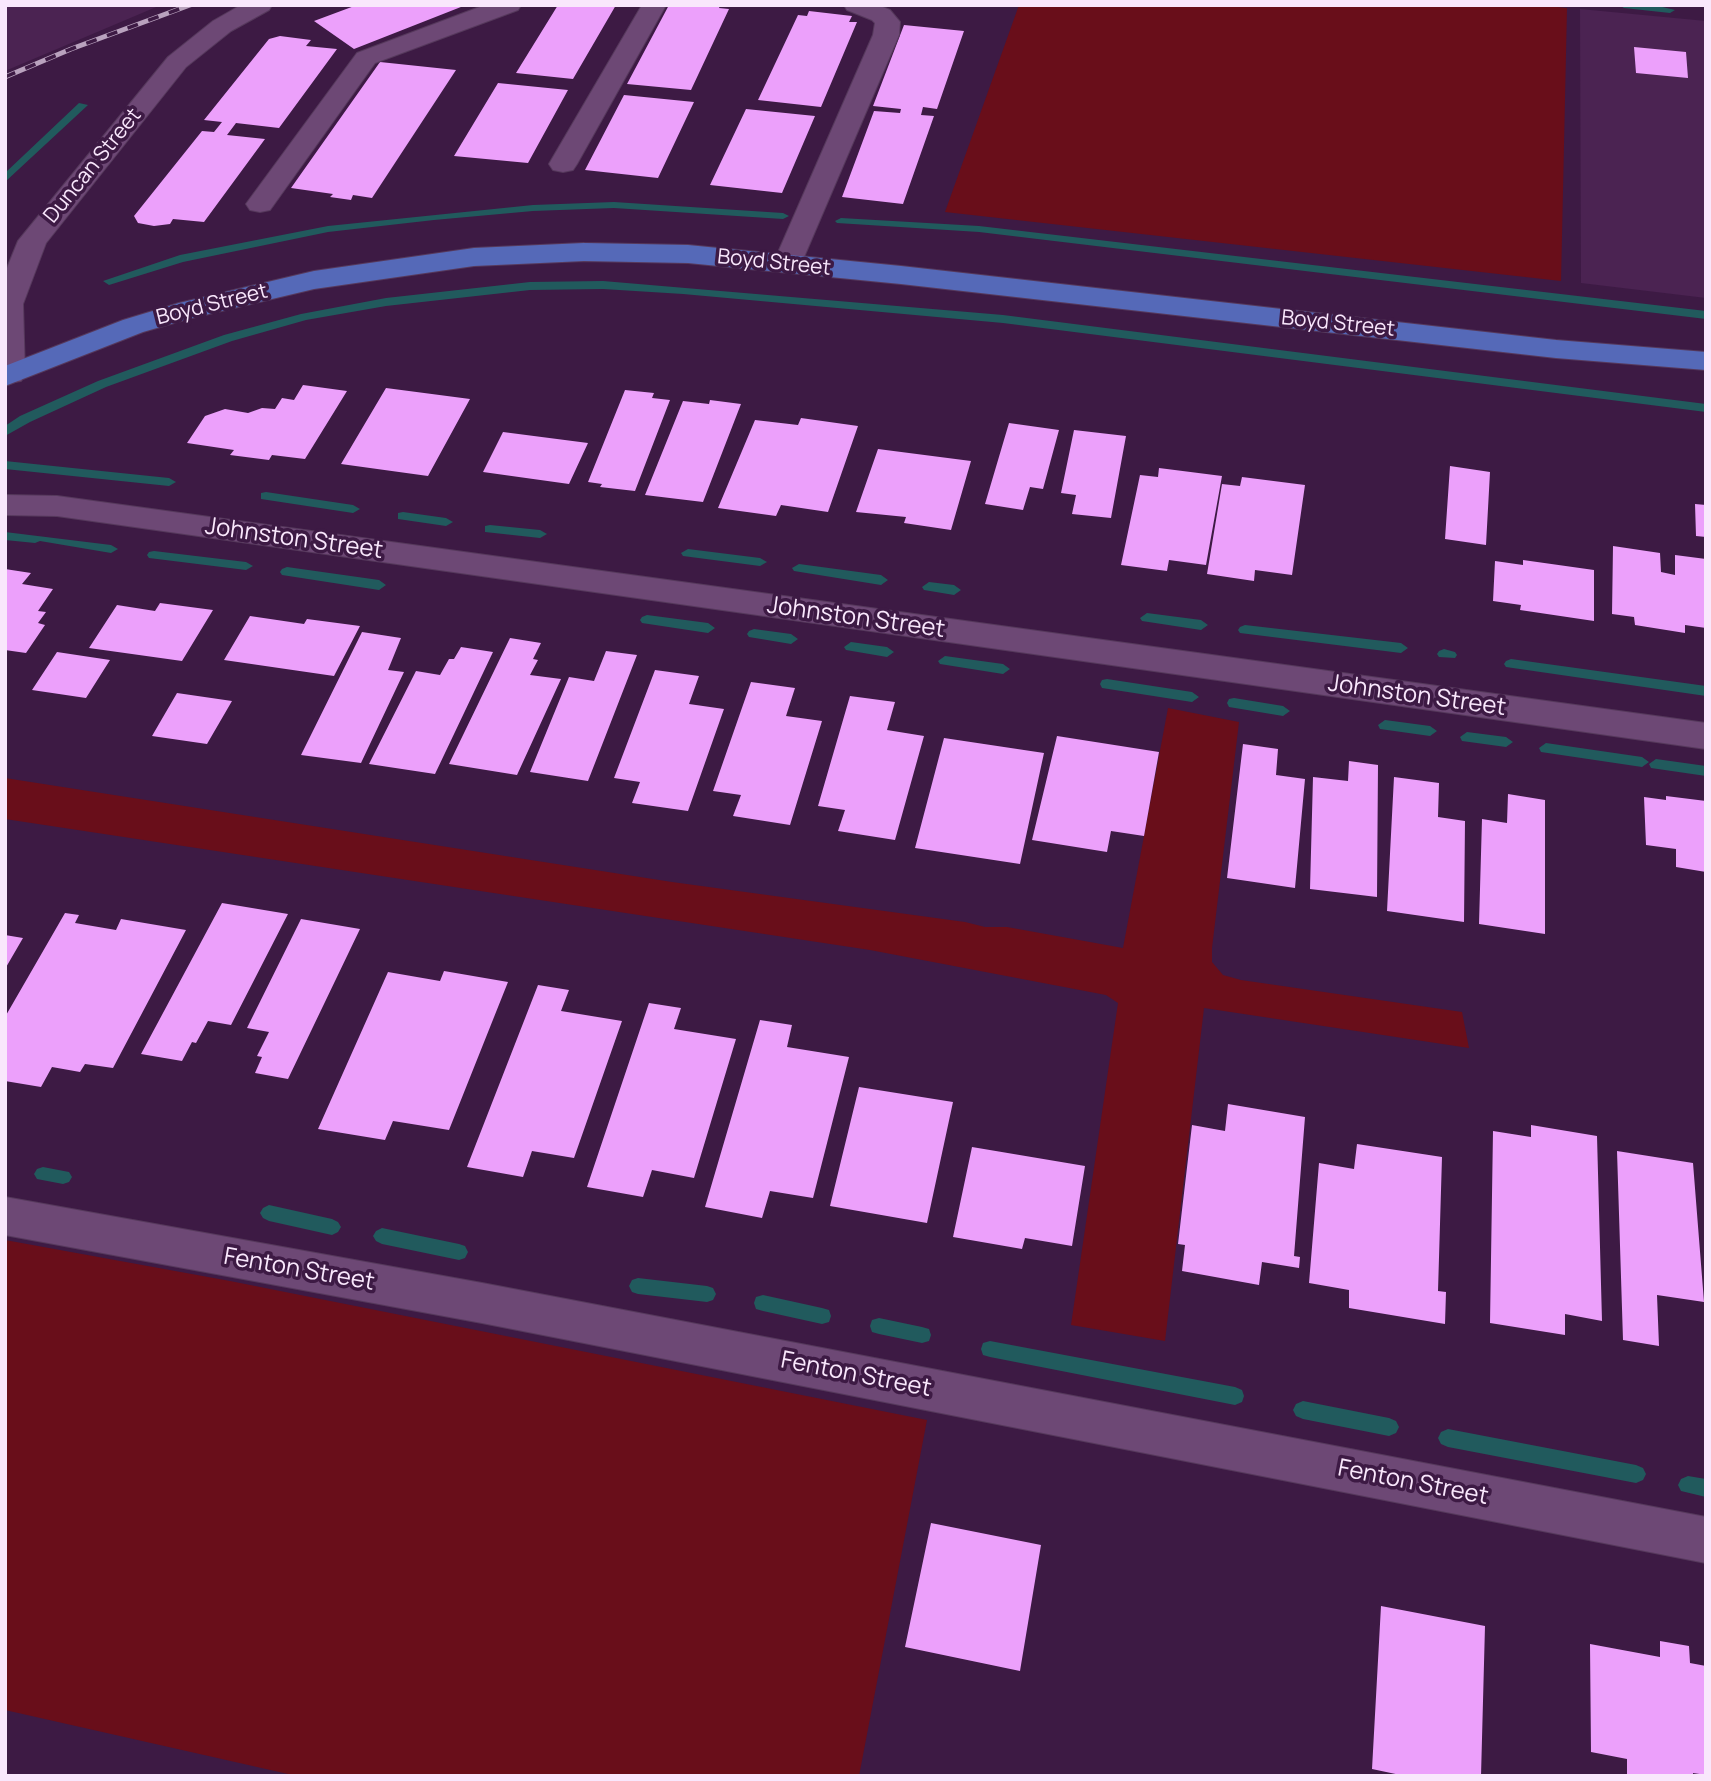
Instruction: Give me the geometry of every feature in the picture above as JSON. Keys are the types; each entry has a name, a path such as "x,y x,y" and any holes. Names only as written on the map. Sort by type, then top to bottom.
{"main road":[{"name":"Boyd Street","path":"8,376 96,339 179,312 314,280 474,257 584,252 688,254 1556,349 1706,361"},
{"name":"Boyd Street","path":"1556,349 1706,378"}],"street":[{"name":"Duncan Street","path":"8,376 8,304 32,241 177,62 222,26 260,5"},
{"path":"260,204 366,58 509,5"},
{"path":"564,164 654,5"},
{"path":"787,264 886,35 888,22 881,15 856,5"},
{"name":"Johnston Street","path":"5,505 69,508 1706,736"},
{"name":"Fenton Street","path":"5,1216 482,1303 1706,1540"}],"shaded area":[{"path":"5,5 161,5 5,71"},
{"path":"1019,5 1539,5 1567,8 1561,281 945,212"},
{"path":"1580,9 1706,21 1706,298 1581,283"},
{"path":"1168,708 1239,722 1212,948 1212,962 1223,975 1241,980 1462,1012 1469,1048 1204,1008 1165,1341 1071,1325 1118,1003 1106,995 870,950 5,819 5,778 672,882 965,922 985,927 1007,927 1123,948"},
{"path":"5,1240 230,1281 927,1420 859,1776 297,1776 5,1710"}],"building":[{"path":"357,5 466,5 354,49 314,21"},
{"path":"558,5 616,5 573,79 516,73"},
{"path":"669,5 720,5 719,8 729,9 691,90 627,84"},
{"path":"809,11 852,16 849,22 857,22 821,107 758,100 798,15 807,16"},
{"path":"904,25 964,31 937,109 923,107 921,115 934,116 903,204 842,197 874,111 900,113 901,109 873,106"},
{"path":"280,36 311,40 306,46 337,49 279,128 236,123 227,135 265,139 204,222 173,219 170,224 154,226 138,223 134,216 202,131 214,132 222,122 204,120 269,39"},
{"path":"1634,47 1686,52 1688,78 1636,73"},
{"path":"380,62 456,70 372,198 353,195 351,200 330,197 333,194 291,188"},
{"path":"498,83 568,90 528,163 454,156"},
{"path":"624,95 694,102 658,178 585,170"},
{"path":"746,109 815,116 782,193 710,185"},
{"path":"303,385 347,391 305,459 272,455 269,460 230,455 234,450 187,443 205,416 225,409 248,413 262,408 275,409 282,398 294,400"},
{"path":"386,388 470,399 428,476 341,464"},
{"path":"625,390 654,393 652,398 670,400 635,491 600,487 602,484 588,482"},
{"path":"710,400 741,404 703,502 645,495 683,401 709,404"},
{"path":"801,418 858,426 828,512 781,505 776,516 718,508 755,420 798,425"},
{"path":"1009,423 1059,430 1043,489 1030,487 1023,510 985,504"},
{"path":"1074,430 1126,436 1111,518 1072,514 1076,495 1061,493"},
{"path":"503,432 588,443 569,484 483,472"},
{"path":"878,449 971,461 951,530 904,523 906,517 856,512"},
{"path":"1450,466 1490,472 1486,545 1445,539"},
{"path":"1159,468 1222,476 1206,565 1169,560 1167,571 1121,565 1140,475 1158,477"},
{"path":"1242,477 1305,485 1292,575 1255,570 1254,581 1207,574 1222,484 1240,486"},
{"path":"1695,504 1706,505 1706,537 1696,536"},
{"path":"1613,546 1660,553 1661,572 1675,575 1675,555 1706,559 1706,628 1685,625 1685,633 1635,625 1634,617 1612,614"},
{"path":"1523,560 1594,570 1594,621 1520,610 1521,605 1493,601 1495,561 1523,565"},
{"path":"5,569 31,573 22,584 53,589 38,611 46,612 38,623 45,625 26,653 5,650"},
{"path":"160,603 213,610 182,661 89,648 117,605 155,611"},
{"path":"250,616 304,624 307,619 360,626 334,676 224,660"},
{"path":"362,632 401,638 388,670 404,672 361,763 301,755"},
{"path":"510,638 541,643 533,659 538,660 530,675 561,679 517,775 449,764"},
{"path":"461,647 493,652 435,774 369,764 416,671 440,675 449,659 454,659"},
{"path":"606,651 637,655 588,781 530,772 569,677 594,681"},
{"path":"57,652 110,660 86,698 32,690"},
{"path":"655,670 699,676 689,704 724,709 688,811 632,803 640,782 614,778"},
{"path":"751,682 795,688 786,716 822,721 790,825 733,816 741,795 713,791"},
{"path":"177,693 232,701 207,744 152,736"},
{"path":"850,696 895,702 887,730 924,736 895,840 838,831 845,810 818,806"},
{"path":"1057,736 1159,752 1144,836 1111,831 1107,852 1032,840"},
{"path":"944,738 1044,753 1020,864 915,848"},
{"path":"1243,744 1278,749 1276,775 1305,779 1295,888 1227,878"},
{"path":"1349,761 1378,765 1377,897 1310,889 1313,777 1348,781"},
{"path":"1394,777 1439,783 1438,817 1465,821 1464,922 1387,911"},
{"path":"1508,794 1545,800 1545,934 1479,924 1482,819 1507,823"},
{"path":"1666,796 1706,801 1706,872 1676,867 1676,849 1646,845 1644,797 1666,800"},
{"path":"222,903 288,914 231,1025 208,1021 182,1061 141,1054"},
{"path":"65,913 79,915 75,923 116,930 121,919 186,930 113,1068 85,1064 80,1072 52,1067 41,1087 5,1081 5,1017"},
{"path":"301,919 360,929 288,1079 255,1073 262,1057 257,1056 269,1032 247,1028"},
{"path":"5,935 23,938 5,969"},
{"path":"444,971 508,982 449,1130 393,1121 385,1140 318,1129 388,972 440,981"},
{"path":"538,985 569,990 561,1011 622,1021 574,1158 532,1151 523,1177 467,1167"},
{"path":"649,1003 681,1008 674,1029 736,1039 694,1178 652,1170 643,1197 587,1187"},
{"path":"760,1020 792,1025 787,1047 849,1057 813,1198 770,1191 762,1218 705,1207"},
{"path":"859,1087 953,1102 927,1223 830,1206"},
{"path":"1228,1104 1305,1117 1294,1256 1300,1257 1299,1268 1262,1262 1259,1285 1182,1271 1185,1245 1178,1244 1192,1125 1225,1131"},
{"path":"1531,1125 1597,1136 1602,1321 1565,1314 1565,1335 1490,1323 1493,1131 1531,1137"},
{"path":"1357,1144 1442,1157 1438,1291 1446,1292 1445,1324 1349,1308 1349,1290 1309,1283 1319,1163 1354,1169"},
{"path":"972,1147 1085,1166 1072,1246 1025,1238 1022,1249 953,1237"},
{"path":"1617,1151 1693,1163 1704,1302 1657,1295 1659,1346 1623,1340"},
{"path":"931,1523 1041,1545 1020,1671 905,1647"},
{"path":"1381,1606 1485,1626 1481,1776 1405,1776 1372,1769"},
{"path":"1660,1641 1689,1646 1690,1663 1706,1666 1706,1775 1693,1773 1693,1776 1627,1776 1627,1759 1591,1752 1590,1644 1660,1657"}],"waterway":[{"path":"1624,5 1670,10"},
{"path":"5,179 83,105"},
{"path":"109,281 180,259 253,243 328,229 434,217 533,208 614,205 783,216"},
{"path":"841,221 979,229 1706,315"},
{"path":"5,432 25,419 102,384 228,338 305,317 386,302 530,286 603,285 683,290 1003,319 1706,408"},
{"path":"5,465 169,482"},
{"path":"266,496 353,509"},
{"path":"403,516 446,522"},
{"path":"490,529 540,534"},
{"path":"5,536 35,539"},
{"path":"46,540 111,549"},
{"path":"688,553 760,562"},
{"path":"154,555 246,566"},
{"path":"799,568 881,580"},
{"path":"287,572 379,585"},
{"path":"929,587 954,590"},
{"path":"1147,618 1201,625"},
{"path":"647,620 708,628"},
{"path":"1245,630 1401,648"},
{"path":"754,634 791,639"},
{"path":"851,647 887,652"},
{"path":"1444,654 1450,655"},
{"path":"945,661 1003,669"},
{"path":"1511,664 1706,691"},
{"path":"1107,684 1192,697"},
{"path":"1234,703 1283,711"},
{"path":"1385,725 1430,731"},
{"path":"1467,737 1506,742"},
{"path":"1546,748 1642,762"},
{"path":"1656,764 1706,771"},
{"path":"43,1174 63,1177"},
{"path":"269,1213 332,1227"},
{"path":"382,1236 459,1252"},
{"path":"638,1286 707,1294"},
{"path":"763,1303 822,1316"},
{"path":"879,1326 922,1335"},
{"path":"990,1349 1235,1396"},
{"path":"1303,1410 1389,1427"},
{"path":"1448,1438 1636,1474"},
{"path":"1688,1485 1706,1488"}],"railway":[{"path":"5,77 71,49 190,5"}]}
